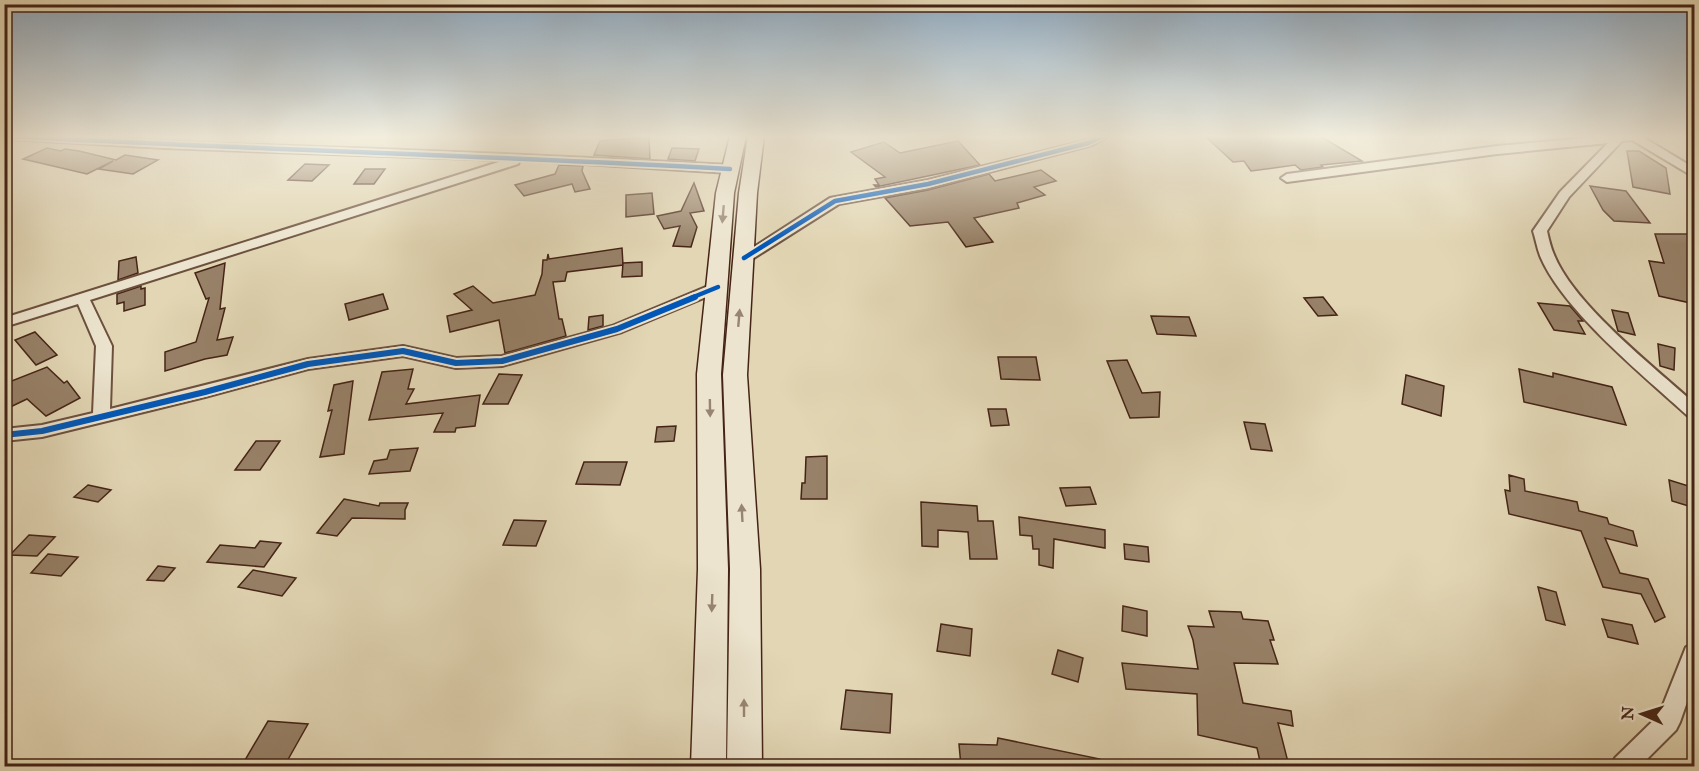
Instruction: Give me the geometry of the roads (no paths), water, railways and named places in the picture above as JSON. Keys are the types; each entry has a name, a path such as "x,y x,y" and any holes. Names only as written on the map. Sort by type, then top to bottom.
{"main road":[{"path":"708,766 713,569 710,374 725,193 729,172"},
{"path":"744,766 745,569 735,375 751,172"}],"street":[{"path":"4,322 480,172"},
{"path":"744,258 835,201 928,184 975,172"},
{"path":"1287,178 1332,172"},
{"path":"1591,172 1564,195 1540,231 1548,258 1570,294 1627,351 1695,412"},
{"path":"4,435 42,431 205,392 308,364 403,351 456,363 502,361 617,329 718,288"},
{"path":"82,298 104,346 101,417"},
{"path":"1624,766 1668,722 1695,654"}]}
